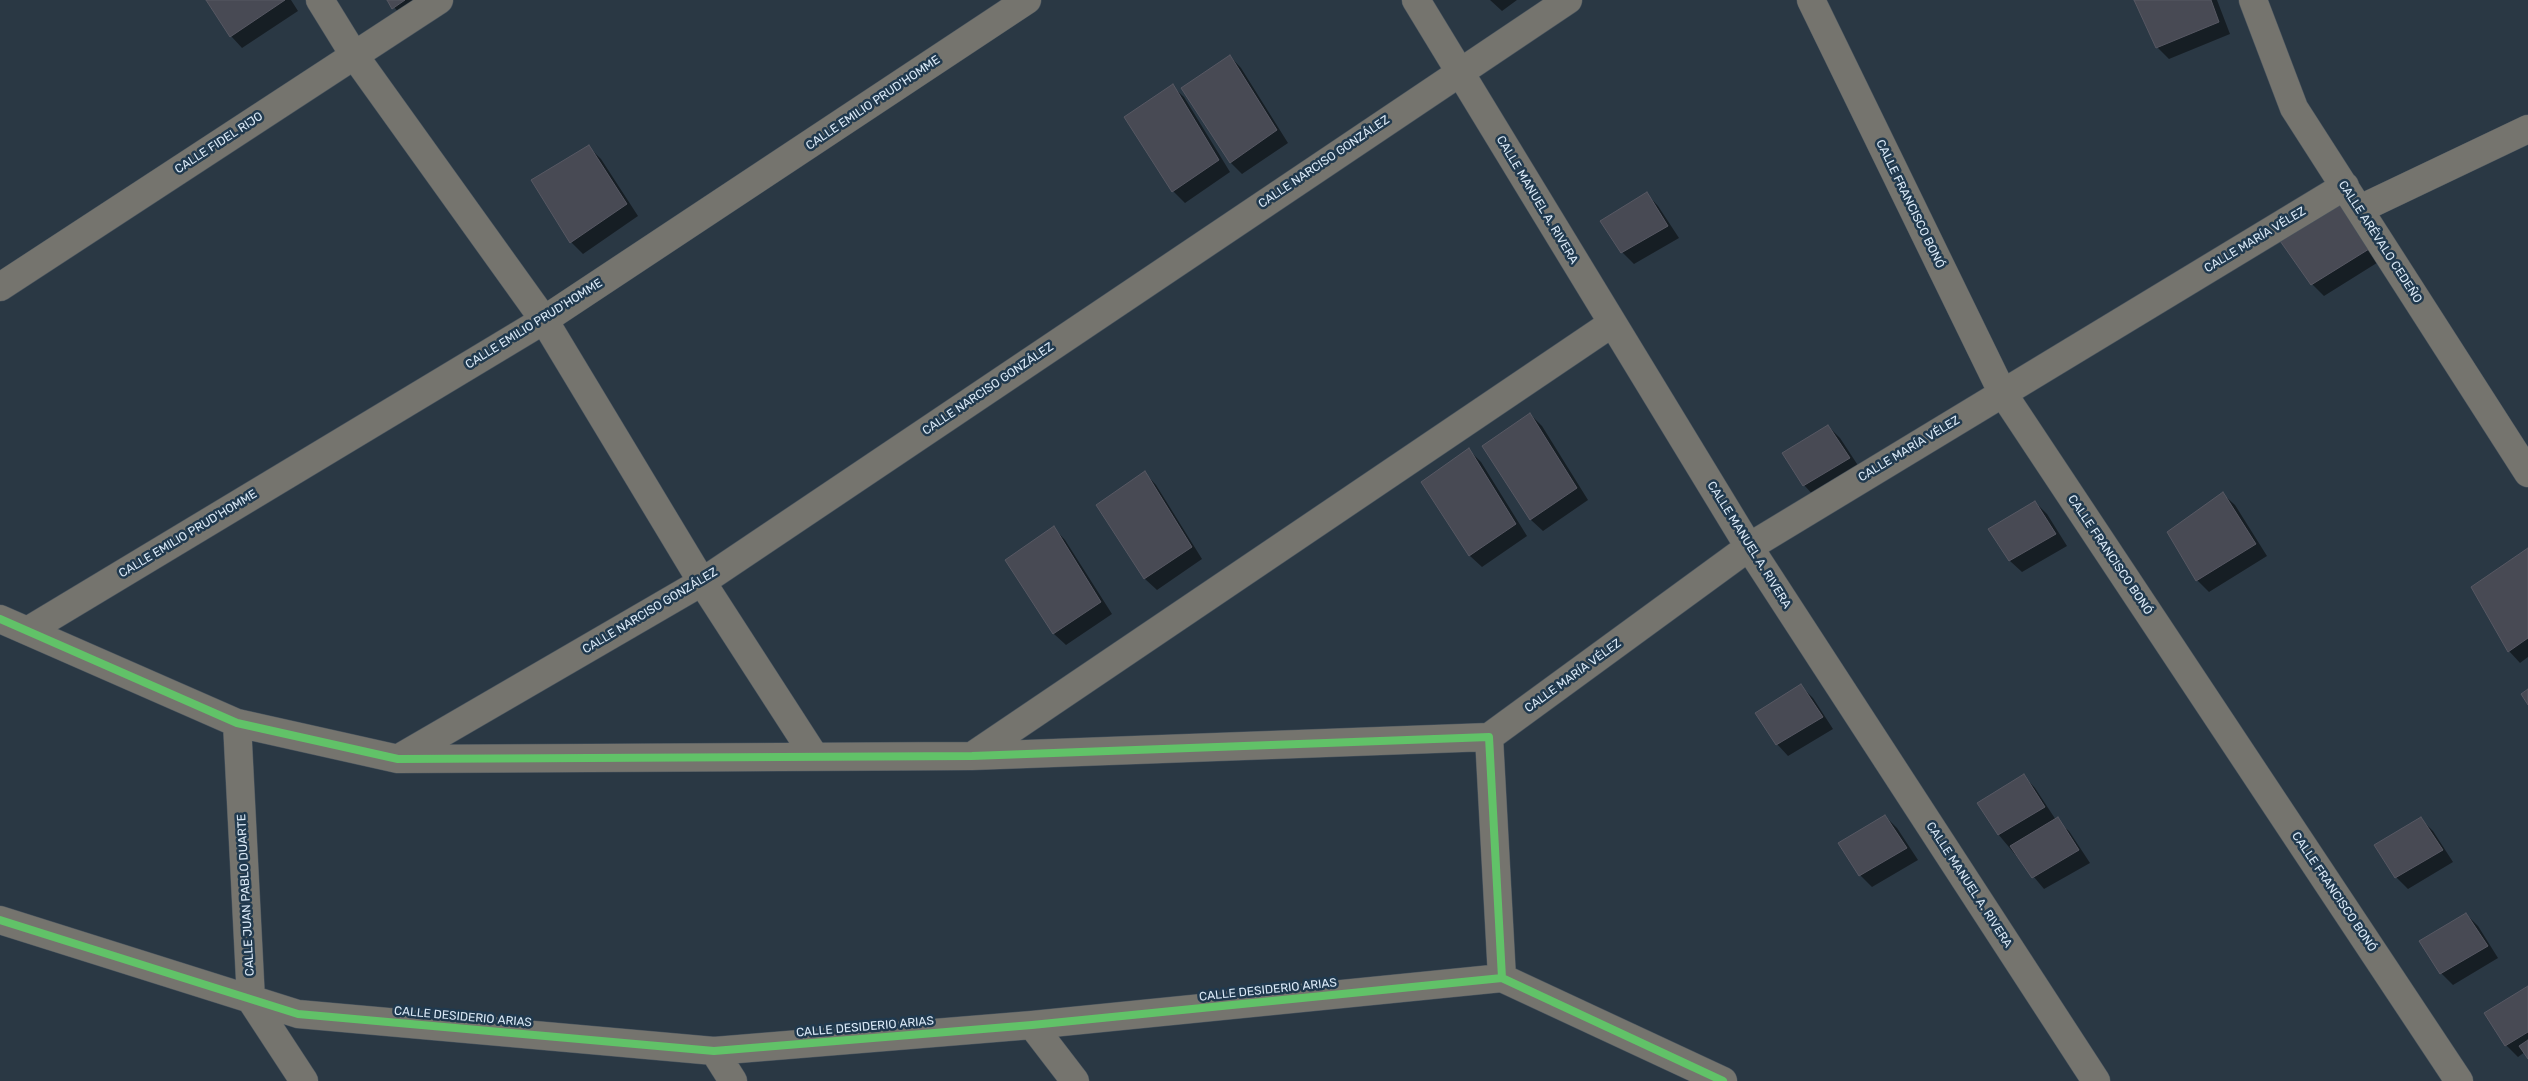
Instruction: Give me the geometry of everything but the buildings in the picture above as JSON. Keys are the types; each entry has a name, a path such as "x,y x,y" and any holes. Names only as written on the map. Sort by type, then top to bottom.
{"street":[{"path":"320,0 354,55 544,320 702,582 815,757"},
{"name":"CALLE FIDEL RIJO","path":"0,287 439,0"},
{"name":"CALLE EMILIO PRUD'HOMME","path":"28,630 544,320 1027,0"},
{"name":"CALLE MANUEL A. RIVERA","path":"1416,0 1749,547 2096,1081"},
{"name":"CALLE NARCISO GONZÁLEZ","path":"398,759 702,582 1568,0"},
{"name":"CALLE FRANCISCO BONÓ","path":"1811,0 2002,392 2459,1081"},
{"name":"CALLE ARÉVALO CEDEÑO","path":"2253,0 2294,108 2527,468"},
{"path":"2360,210 2528,129"},
{"name":"CALLE MARÍA VÉLEZ","path":"1489,737 1749,547 2002,392 2345,186"},
{"path":"972,756 1612,324"},
{"path":"0,619 237,723 398,759 972,756 1489,737 1502,978 1722,1081"},
{"name":"CALLE JUAN PABLO DUARTE","path":"237,723 252,1000 304,1081"},
{"name":"CALLE DESIDERIO ARIAS","path":"0,920 298,1014 714,1050 1032,1025 1502,978"},
{"path":"1032,1025 1075,1081"},
{"path":"714,1050 733,1081"}],"cycle path":[{"path":"0,619 237,723 398,759 972,756 1489,737 1502,978"},
{"path":"0,920 298,1014 714,1051 1032,1025 1502,978 1723,1081"}]}
